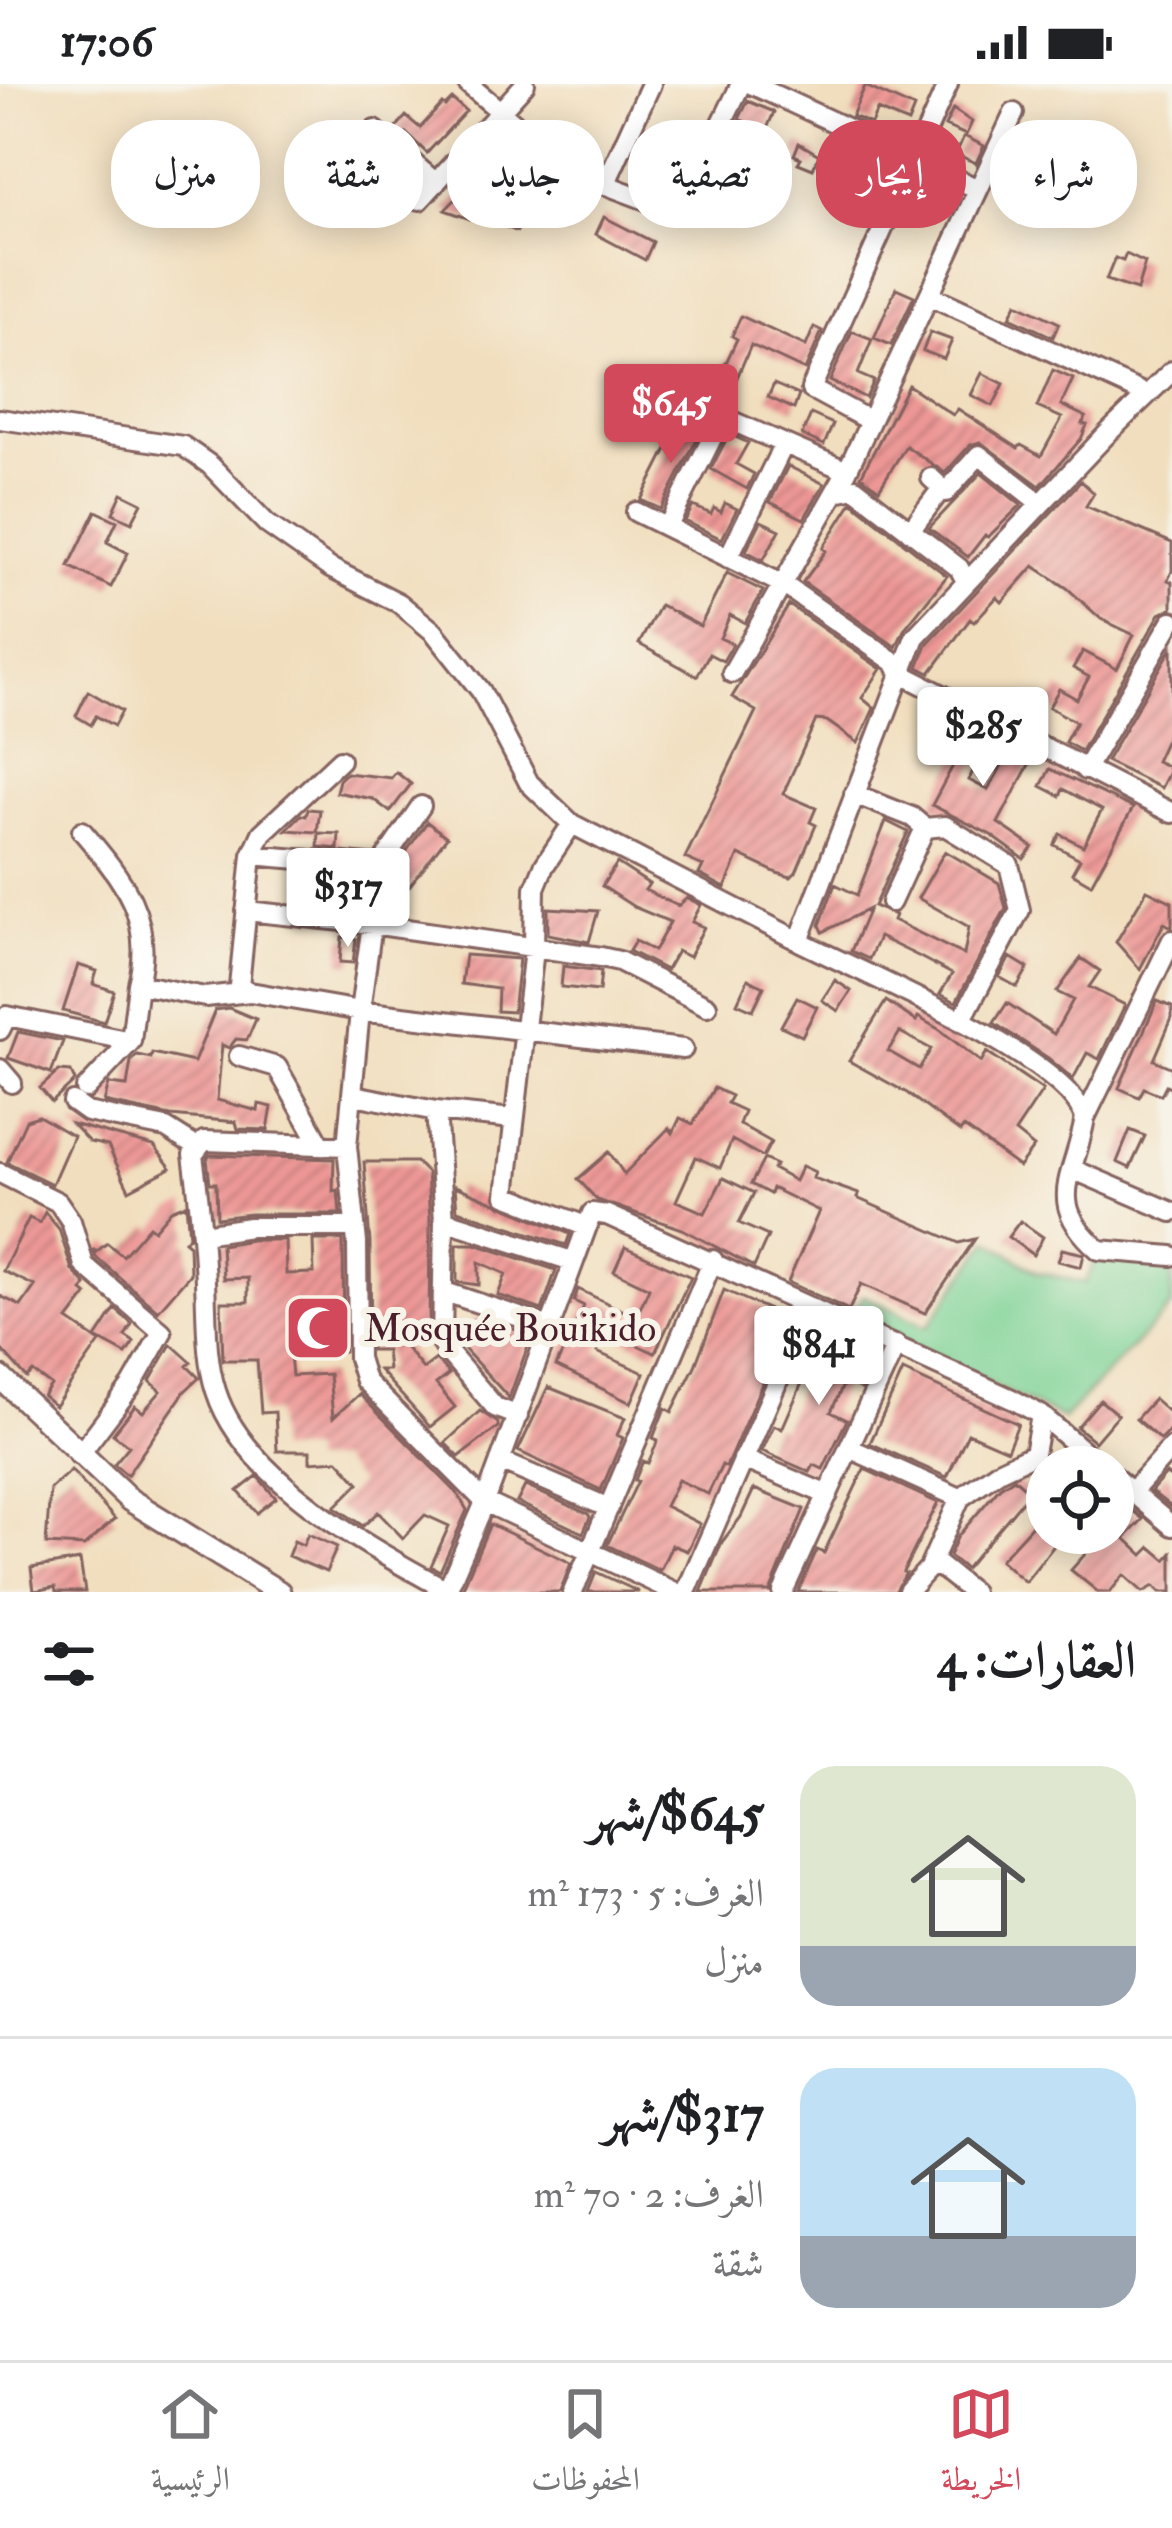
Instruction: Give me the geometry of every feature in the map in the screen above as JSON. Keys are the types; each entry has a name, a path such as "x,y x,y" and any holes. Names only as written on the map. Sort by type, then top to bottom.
{"street":[{"path":"468,84 572,172 678,212 741,84"},
{"path":"423,197 525,84"},
{"path":"605,185 651,84"},
{"path":"751,84 828,120"},
{"path":"932,120 948,84"},
{"path":"732,674 847,471 1014,113"},
{"path":"423,172 436,183"},
{"path":"966,184 978,190"},
{"path":"870,421 811,389 883,228"},
{"path":"929,295 1147,395"},
{"path":"799,941 915,637 1172,371"},
{"path":"688,402 847,471"},
{"path":"668,526 722,418"},
{"path":"0,419 172,443 192,452 267,524 330,568 399,603 434,632 481,692 529,783 572,824 799,941 917,994 1070,1091 1085,1118"},
{"path":"728,558 782,446"},
{"path":"910,532 937,483 946,492 979,455 1040,503"},
{"path":"835,492 855,488 959,568 966,581"},
{"path":"636,512 784,586 894,662 900,673 1172,813"},
{"path":"1085,770 1172,621"},
{"path":"250,992 238,982 252,856 262,833 340,760"},
{"path":"854,794 912,817 925,828 945,826 1003,858 1012,870 1019,899 1016,919 961,1021"},
{"path":"421,806 380,866 360,1011 347,1146 355,1227 358,1358 365,1381 484,1502 675,1592"},
{"path":"572,824 535,888 534,949 506,1196 585,1226"},
{"path":"891,902 925,828"},
{"path":"82,831 124,881 146,951 131,1041 80,1095 86,1112 166,1128 196,1147"},
{"path":"252,856 380,866"},
{"path":"246,911 372,924 619,962 707,1006"},
{"path":"1172,940 1085,1118 1064,1198 1069,1216 1099,1250 1172,1256"},
{"path":"138,984 206,998 250,992 360,1011 683,1049"},
{"path":"0,1030 7,1016 131,1041"},
{"path":"239,1056 277,1067 321,1144"},
{"path":"354,1095 513,1120"},
{"path":"436,1111 444,1220 442,1345 495,1407 518,1415"},
{"path":"347,1146 204,1141 196,1147 211,1370 230,1423 250,1449 335,1526 449,1591 592,1213 713,1260 896,1345 1041,1415 1077,1446"},
{"path":"1072,1169 1171,1208"},
{"path":"0,1173 58,1202 71,1221 84,1265 162,1332 131,1385 79,1455"},
{"path":"444,1220 572,1261"},
{"path":"203,1234 250,1228 355,1227"},
{"path":"572,1592 713,1260"},
{"path":"445,1292 550,1327"},
{"path":"686,1592 810,1307"},
{"path":"783,1592 896,1345"},
{"path":"0,1377 141,1508 279,1592"},
{"path":"908,1591 929,1568 960,1498 1000,1470 1034,1454 1041,1415"},
{"path":"1134,1490 1172,1447"},
{"path":"849,1448 960,1498"},
{"path":"743,1459 828,1495"},
{"path":"500,1461 609,1508"},
{"path":"1134,1494 1172,1526"},
{"path":"929,1568 938,1565 972,1592"}],"green space":[{"path":"989,1240 1037,1272 1086,1283 1095,1258 1172,1264 1172,1306 1063,1419 853,1317 863,1295 927,1327"}],"building":[{"path":"865,86 914,108 909,120 877,110 873,120 852,116"},
{"path":"452,99 466,111 458,120 447,120 447,131 427,153 423,125"},
{"path":"748,101 774,112 771,120 739,119"},
{"path":"953,109 972,122 966,135 966,120 948,120"},
{"path":"966,137 984,146 976,163 966,158"},
{"path":"799,143 816,153 813,169 798,163 801,158 794,155"},
{"path":"604,217 653,242 645,260 596,234 604,228"},
{"path":"1126,254 1145,263 1137,290 1106,280 1115,258 1123,261"},
{"path":"896,288 914,296 891,345 874,338"},
{"path":"1017,303 1059,323 1053,337 1010,317"},
{"path":"741,316 806,346 814,327 822,331 805,370 751,345 733,387 718,380 737,339 732,336"},
{"path":"852,331 872,339 858,374 874,381 866,398 830,381"},
{"path":"930,332 952,340 944,359 923,351"},
{"path":"1053,370 1073,379 1061,405 1086,417 1082,424 1087,425 1081,439 1040,486 980,442 970,445 945,473 906,446 879,489 861,476 908,385 953,415 958,409 1018,448 1021,445 1041,456 1062,418 1037,407"},
{"path":"982,373 1004,384 993,406 971,395"},
{"path":"774,384 799,395 794,409 768,397"},
{"path":"811,414 833,424 824,445 802,435"},
{"path":"690,420 703,427 661,509 641,500 674,435 681,438"},
{"path":"729,434 748,443 736,464 754,474 747,489 711,469"},
{"path":"788,466 824,484 804,519 770,502"},
{"path":"981,473 1021,505 985,535 968,557 929,528"},
{"path":"1081,481 1094,493 1086,506 1172,543 1168,580 1172,582 1172,608 1160,614 1081,751 1065,742 1076,722 1049,707 1059,689 1077,699 1089,677 1073,668 1083,651 1117,669 1134,635 1101,619 1034,566 1002,602 997,597 974,622 970,619 930,673 918,667 927,644"},
{"path":"122,493 142,503 132,522 113,513"},
{"path":"852,502 947,576 905,628 896,647 803,582"},
{"path":"725,503 737,509 722,539 685,521 693,506 711,514 714,508 721,512"},
{"path":"96,511 117,521 107,542 128,553 111,587 69,566"},
{"path":"761,521 780,530 763,560 746,551"},
{"path":"727,573 763,591 745,623 730,615 720,638 733,644 723,661 709,654 697,676 639,644 660,605 700,626"},
{"path":"789,605 881,669 862,698 874,708 858,743 827,721 816,720 783,794 816,808 810,822 816,825 796,872 791,877 777,873 739,855 725,888 699,874 703,866 685,858 756,711 732,697"},
{"path":"1172,648 1172,727 1156,761 1171,768 1161,788 1106,761"},
{"path":"88,691 122,711 114,726 96,716 91,725 76,716"},
{"path":"964,721 988,734 969,780 988,790 1013,746 1033,757 998,823 1033,847 1024,859 991,835 932,805 957,758 949,755"},
{"path":"1050,769 1133,808 1091,884 1072,873 1080,859 1054,845 1060,834 1083,846 1102,810 1063,789 1060,796 1041,786"},
{"path":"396,772 411,784 390,812 373,799 336,792 346,773 391,778"},
{"path":"308,809 320,810 317,832 286,830 301,815 306,816"},
{"path":"886,821 908,832 874,906 895,915 893,920 964,955 969,927 918,898 945,851 999,883 1006,908 956,1002 940,994 952,974 879,937 869,959 851,951 869,909 823,932 820,925 835,884 857,895"},
{"path":"427,822 447,837 398,901 390,895 393,871"},
{"path":"319,833 339,834 338,849 318,847"},
{"path":"617,863 649,884 645,890 678,906 687,898 701,905 692,922 704,927 689,957 677,951 666,970 629,951 635,941 654,951 670,922 602,886"},
{"path":"1147,890 1172,902 1172,927 1164,923 1140,969 1116,942"},
{"path":"548,908 598,911 589,942 548,934"},
{"path":"342,937 356,939 353,963 340,962"},
{"path":"465,955 519,959 513,1012 497,1011 498,989 461,984"},
{"path":"1010,957 1028,968 1017,987 999,977"},
{"path":"1081,958 1100,971 1089,987 1125,1005 1099,1059 1087,1053 1073,1079 994,1023 1007,1003 1054,1034 1073,1000 1057,992"},
{"path":"78,965 97,971 93,984 114,991 104,1022 63,1011"},
{"path":"563,966 601,971 599,991 561,987"},
{"path":"748,979 764,987 753,1010 737,1003"},
{"path":"835,980 851,991 838,1011 822,1000"},
{"path":"797,997 817,1007 802,1036 781,1026"},
{"path":"886,1001 940,1030 981,1062 987,1052 1043,1090 1015,1132 1034,1147 1019,1167 964,1127 960,1132 907,1093 849,1061","holes":["900,1032 931,1049 919,1069 888,1051"]},
{"path":"1157,1001 1172,1007 1154,1060 1172,1068 1172,1088 1166,1085 1161,1095 1144,1088 1139,1097 1119,1088"},
{"path":"229,1008 256,1019 247,1040 236,1039 229,1048 222,1045 217,1100 258,1111 259,1104 272,1107 268,1130 238,1129 236,1122 171,1116 104,1102 109,1084 127,1086 131,1061 137,1055 151,1058 152,1053 194,1062 215,1010"},
{"path":"18,1032 63,1041 51,1073 8,1058"},
{"path":"59,1071 71,1072 75,1081 52,1102 40,1088"},
{"path":"714,1088 731,1096 727,1103 744,1111 739,1124 771,1142 763,1157 732,1140 720,1168 696,1157 676,1201 705,1213 723,1178 754,1193 739,1223 768,1236 754,1267 682,1229 597,1200 578,1179 609,1152 624,1174 669,1128 673,1133 680,1118 693,1124"},
{"path":"39,1116 73,1136 52,1184 7,1162 26,1120"},
{"path":"72,1124 154,1146 171,1168 129,1190 108,1146 89,1142"},
{"path":"1130,1130 1145,1136 1130,1168 1117,1162"},
{"path":"210,1155 334,1159 333,1191 338,1190 340,1214 217,1218"},
{"path":"764,1159 795,1181 802,1166 815,1172 813,1178 859,1194 857,1198 959,1243 975,1239 925,1313 861,1284 849,1310 788,1282 819,1211 772,1188 770,1194 751,1184"},
{"path":"364,1162 416,1162 427,1173 429,1337 396,1336 423,1369 436,1359 449,1374 436,1384 455,1407 430,1427 379,1370 388,1370 386,1350 371,1350"},
{"path":"455,1186 570,1234 566,1245 457,1210"},
{"path":"186,1204 189,1236 184,1241 189,1245 190,1274 158,1311 96,1257 93,1249 96,1252 107,1243 123,1256 149,1226 154,1230 171,1210"},
{"path":"45,1212 59,1229 72,1270 86,1285 82,1291 87,1295 68,1320 100,1342 55,1406 43,1396 51,1385 33,1372 27,1378 0,1348 0,1296 21,1306 35,1286 3,1271 29,1218 40,1223"},
{"path":"1020,1221 1043,1237 1033,1255 1008,1237"},
{"path":"285,1240 286,1274 314,1273 313,1240 343,1240 344,1351 290,1354 292,1376 329,1374 333,1418 359,1394 457,1493 467,1510 440,1571 431,1566 449,1526 425,1515 403,1538 378,1512 363,1526 335,1507 359,1483 338,1460 310,1462 310,1451 277,1451 275,1412 261,1413 257,1360 223,1360 221,1302 248,1302 248,1278 223,1279 221,1245"},
{"path":"457,1244 475,1244 556,1270 542,1310 498,1295 506,1274 479,1262 479,1285 457,1282"},
{"path":"625,1247 691,1277 655,1353 607,1331 597,1352 644,1373 631,1403 556,1366 584,1306 574,1301 578,1289 636,1317 649,1288 614,1271"},
{"path":"1062,1249 1084,1254 1081,1267 1058,1261"},
{"path":"724,1290 790,1319 726,1467 722,1465 708,1494 678,1480 665,1506 700,1524 687,1551 672,1545 660,1570 607,1545 643,1461 648,1463 653,1452 658,1440 653,1438 665,1408 672,1412 695,1366"},
{"path":"115,1309 132,1324 125,1336 134,1342 126,1354 96,1338"},
{"path":"478,1317 481,1339 488,1321 532,1335 509,1398 457,1341 456,1334"},
{"path":"840,1338 877,1354 861,1389 845,1381 831,1412 847,1420 823,1469 814,1465 810,1472 762,1451 774,1425 782,1429 815,1353 830,1359"},
{"path":"171,1344 191,1362 187,1366 199,1378 127,1475 114,1464 129,1446 113,1434 135,1406 143,1412 161,1391 150,1381"},
{"path":"903,1371 1018,1424 1007,1450 968,1433 947,1477 870,1443"},
{"path":"548,1387 625,1418 617,1435 623,1438 601,1490 518,1451"},
{"path":"1154,1399 1172,1415 1172,1428 1160,1440 1136,1419"},
{"path":"1100,1400 1118,1415 1095,1442 1077,1427"},
{"path":"480,1411 498,1427 459,1457 445,1443"},
{"path":"864,1469 938,1503 906,1573 895,1592 798,1592 817,1550 824,1553"},
{"path":"71,1470 115,1519 84,1546 46,1544 50,1489"},
{"path":"1166,1474 1172,1478 1172,1508 1151,1491"},
{"path":"257,1476 276,1498 257,1513 238,1491"},
{"path":"1014,1478 1026,1488 1026,1497 965,1569 949,1556 958,1536 1000,1487"},
{"path":"525,1486 588,1514 583,1533 517,1502"},
{"path":"754,1489 804,1509 770,1592 701,1592 722,1542"},
{"path":"490,1524 571,1563 560,1592 461,1592"},
{"path":"1026,1532 1026,1554 1047,1554 1025,1582 1000,1560"},
{"path":"308,1534 337,1547 326,1572 288,1556 294,1541 303,1545"},
{"path":"1134,1546 1143,1555 1151,1547 1166,1560 1172,1553 1172,1592 1160,1592 1154,1586 1143,1592 1124,1575 1110,1592 1098,1592 1071,1570 1085,1554 1134,1554"},
{"path":"80,1560 85,1592 56,1592 55,1587 34,1591 31,1568"},
{"path":"596,1572 639,1592 588,1592"}],"place":[{"name":"Mosquée Bouikido","path":"318,1328"}]}
